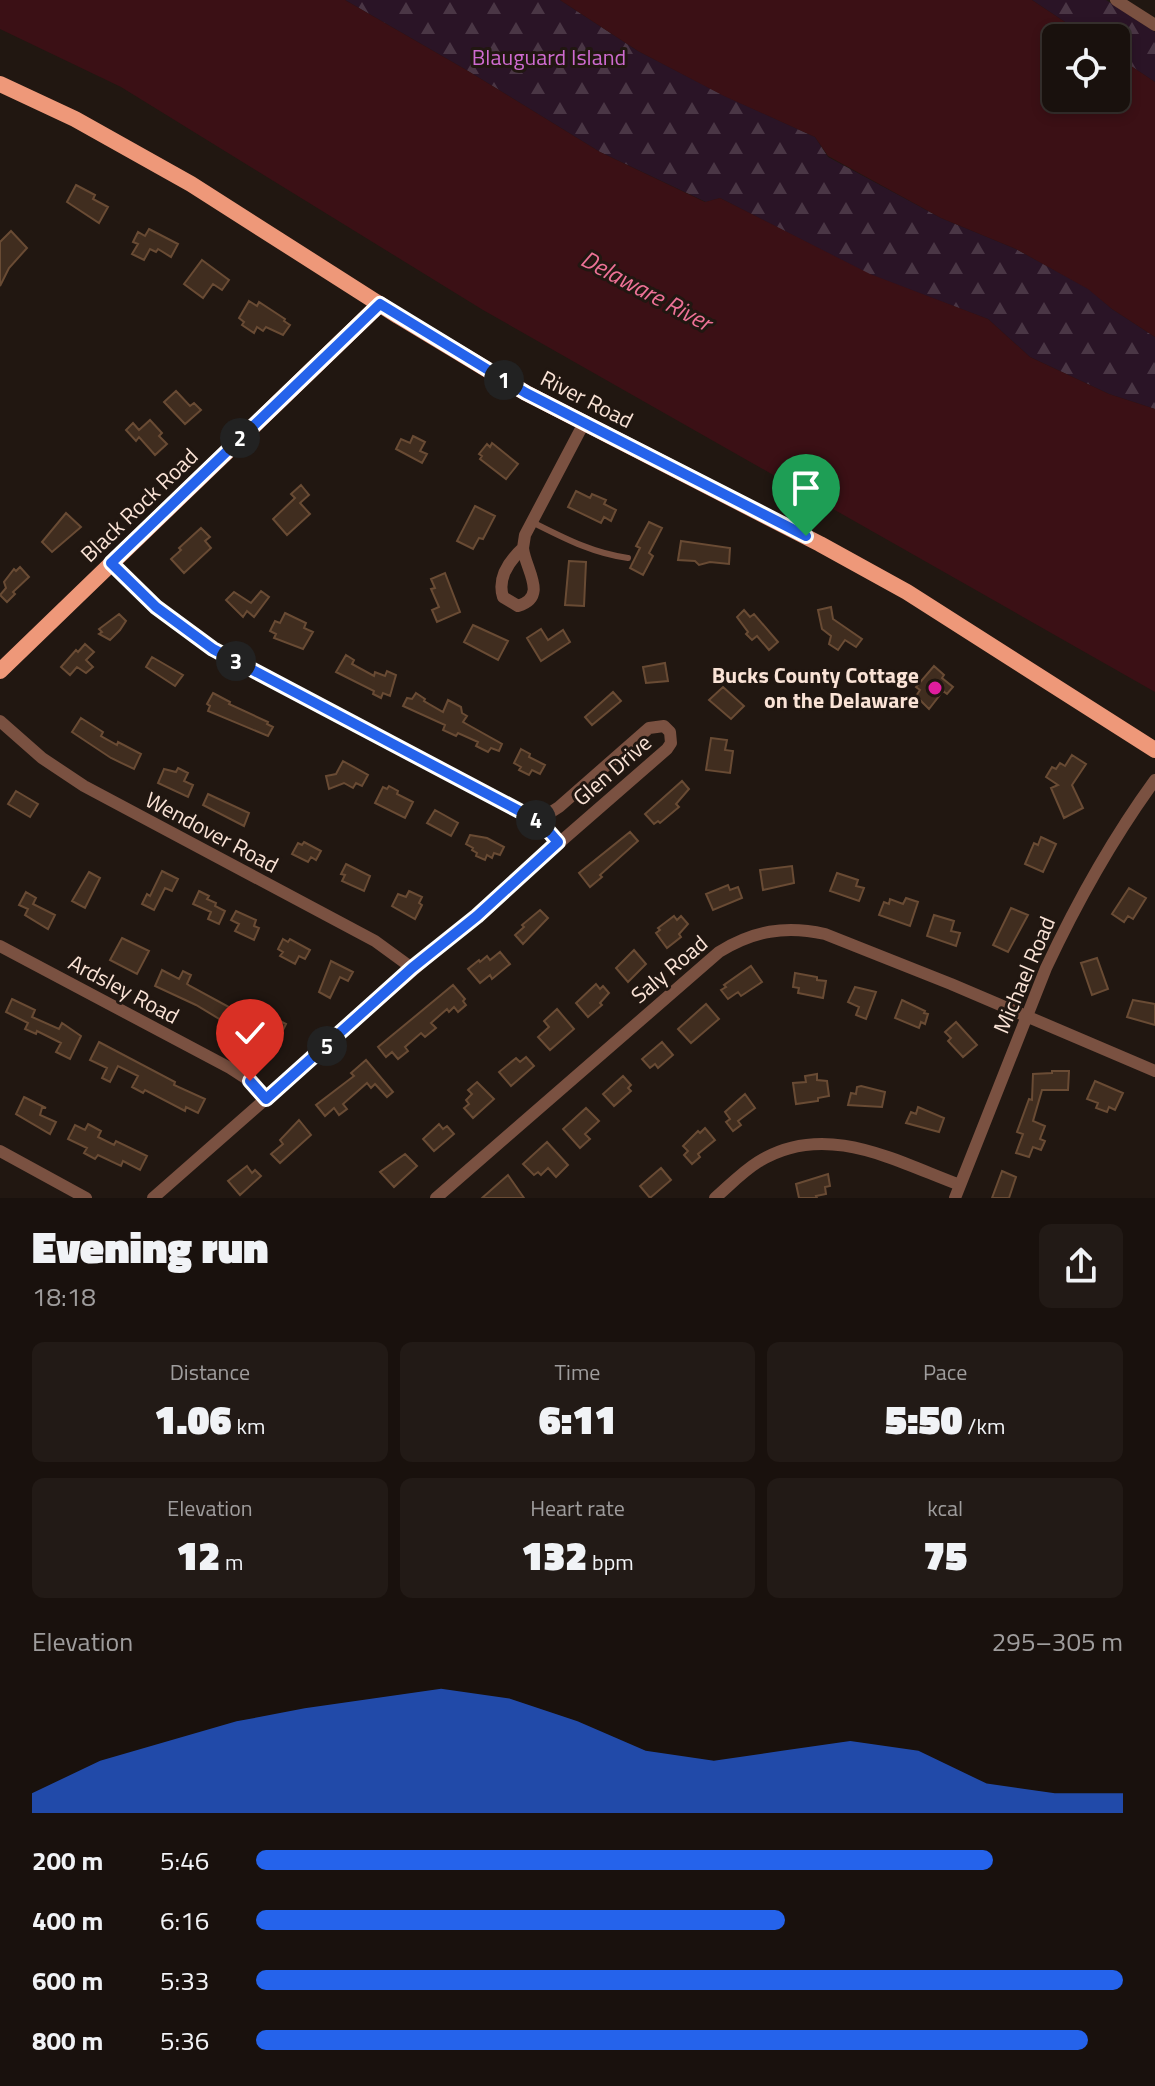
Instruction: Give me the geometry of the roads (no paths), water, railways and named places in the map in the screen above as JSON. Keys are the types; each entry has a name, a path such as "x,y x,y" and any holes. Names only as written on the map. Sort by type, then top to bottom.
{"main road":[{"name":"River Road","path":"0,84 134,151 204,192 461,356 907,592 1155,750"},
{"name":"Black Rock Road","path":"0,671 380,304"}],"street":[{"path":"1116,0 1155,25"},
{"path":"523,548 532,522 584,423"},
{"path":"111,563 156,607 213,649 537,821 558,842"},
{"name":"Wendover Road","path":"0,721 42,758 84,786 375,941 412,968"},
{"name":"Glen Drive","path":"153,1198 412,968 477,916 667,749 671,737 667,728 654,726 643,732 579,790 537,821"},
{"name":"Michael Road","path":"958,1192 1046,968 1082,895 1126,821 1155,780"},
{"name":"Saly Road","path":"436,1198 719,952 752,935 788,929 825,934 1155,1071"},
{"name":"Ardsley Road","path":"0,946 230,1068 250,1081 266,1099"},
{"path":"715,1198 742,1174 774,1154 791,1147 819,1143 859,1147 958,1192"},
{"path":"0,1151 86,1198"}],"lane":[{"path":"532,522 591,551 628,558"}],"water":[{"name":"Delaware River","path":"0,0 345,0 600,152 705,202 720,198 870,274 988,319 1030,357 1109,394 1155,409 1155,692 483,310 121,87 0,29"},
{"path":"560,0 1032,0 1068,24 1042,24 1042,112 1130,112 1130,65 1155,82 1155,337 1088,289 1016,249 941,218 828,156 815,137 724,96 638,51"}],"place":[{"name":"Bucks County Cottage on the Delaware","path":"935,688"}],"park label":[{"name":"Blauguard Island","path":"549,57"}]}
